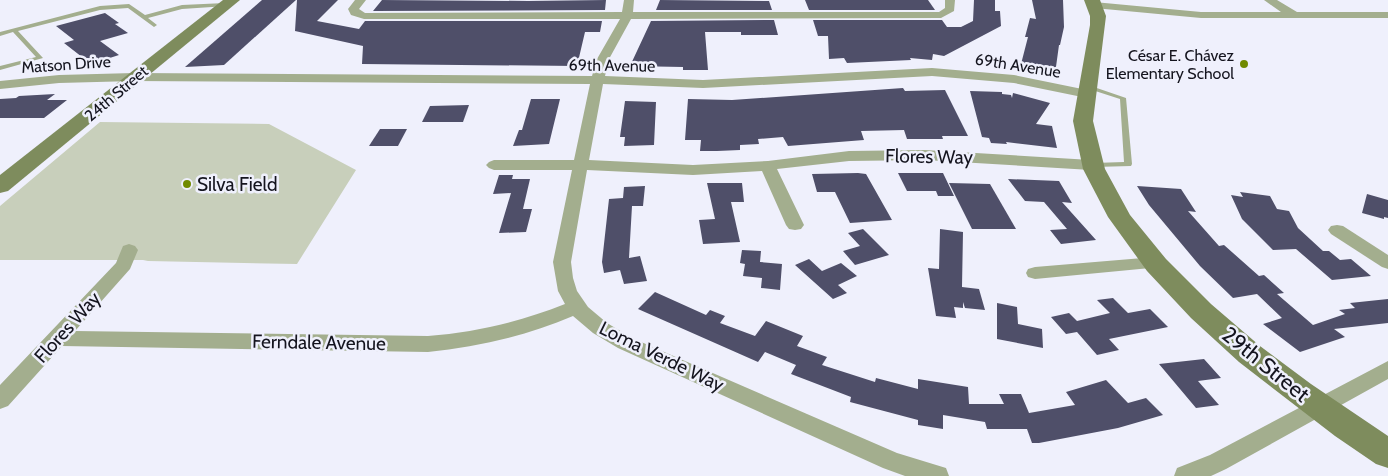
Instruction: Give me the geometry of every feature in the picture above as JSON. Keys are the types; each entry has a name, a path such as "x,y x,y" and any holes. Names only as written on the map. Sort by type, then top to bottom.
{"street":[{"path":"361,0 353,9 355,13 364,16 628,8 931,15 941,14 950,9 950,0"},
{"path":"1269,0 1296,15"},
{"path":"1093,2 1179,14 1388,15"},
{"name":"29th Street","path":"1093,2 1098,16 1098,25 1083,121 1084,136 1091,165 1114,211 1155,263 1212,320 1258,360 1319,406 1388,454"},
{"name":"24th Street","path":"0,186 228,3"},
{"name":"Loma Verde Way","path":"628,8 603,59 562,262 563,276 575,307 592,322 625,343 882,458 927,475"},
{"name":"69th Avenue","path":"134,77 598,80 703,84 932,72 1014,79 1087,91"},
{"name":"Matson Drive","path":"0,85 59,79 134,77"},
{"name":"Flores Way","path":"494,165 582,165 693,170 768,166 849,156 917,155 1091,165"},
{"path":"768,166 795,224"},
{"path":"1337,230 1388,263"},
{"name":"Flores Way","path":"0,400 124,264 128,250"},
{"path":"1035,273 1155,263"},
{"name":"Ferndale Avenue","path":"56,338 428,344 489,337 524,327 575,307"},
{"path":"1186,476 1218,462 1388,369"}],"lane":[{"path":"144,17 182,7 228,3"},
{"path":"0,34 100,8 129,6 154,25"},
{"path":"0,68 40,58 14,30"},
{"path":"1087,91 1123,98 1128,164 1091,165"}],"green space":[{"name":"Silva Field","path":"100,122 269,124 356,170 297,264 143,260 0,260 0,206"}],"building":[{"path":"262,0 296,0 224,65 185,67"},
{"path":"297,0 338,0 317,21 359,29 365,21 602,21 600,32 585,32 577,66 362,64 363,46 295,31"},
{"path":"382,0 606,0 605,10 373,11"},
{"path":"660,0 769,1 772,10 656,10"},
{"path":"805,0 928,0 935,10 809,10"},
{"path":"974,0 995,0 995,11 1000,11 1001,26 944,56 933,54 932,60 910,58 911,60 847,63 844,58 829,59 828,36 818,36 813,20 942,20 947,27 961,27 973,21"},
{"path":"1032,0 1063,0 1064,27 1059,45 1055,74 1020,68 1028,37 1025,37 1030,18 1036,19"},
{"path":"105,13 119,23 115,24 128,33 100,41 119,55 91,64 64,43 74,40 56,26"},
{"path":"774,20 778,35 741,35 741,32 705,32 708,70 683,70 683,67 630,66 651,21"},
{"path":"903,88 905,91 945,90 968,136 942,136 943,139 907,139 904,130 861,131 864,140 788,146 783,137 758,139 759,144 740,145 740,150 717,151 700,151 701,140 685,140 688,99 732,100"},
{"path":"970,91 1002,92 1002,94 1011,95 1012,98 1013,93 1050,103 1036,124 1052,126 1057,148 1006,142 1007,144 991,143 989,138 982,137"},
{"path":"55,94 47,100 67,100 44,118 0,118 0,99"},
{"path":"531,99 560,99 549,144 513,146 519,130 522,130"},
{"path":"625,101 656,102 654,145 624,146 625,137 620,137"},
{"path":"469,105 463,122 422,122 430,106"},
{"path":"380,129 407,129 398,146 369,146"},
{"path":"898,173 943,173 954,196 938,196 936,191 907,191"},
{"path":"812,174 866,174 892,220 850,223 835,192 817,192"},
{"path":"499,175 513,175 512,179 530,179 523,209 532,209 526,232 499,233 511,193 493,194"},
{"path":"1008,179 1059,181 1072,203 1062,202 1096,240 1061,244 1050,230 1067,229 1044,202 1025,201"},
{"path":"707,183 742,183 744,202 731,202 740,242 703,244 699,220 715,219"},
{"path":"949,183 990,184 1016,229 972,229"},
{"path":"645,186 643,206 632,206 629,258 640,256 647,281 624,284 620,270 604,273 602,262 609,199 623,198 624,187"},
{"path":"1137,186 1181,189 1196,212 1188,211 1219,246 1224,245 1259,276 1264,275 1284,293 1277,294 1313,325 1345,314 1339,310 1355,308 1350,303 1388,299 1388,323 1334,329 1345,337 1300,352 1263,324 1282,318 1257,294 1233,298 1200,266 1149,205"},
{"path":"1240,192 1270,196 1277,209 1289,211 1298,228 1323,251 1329,251 1340,260 1351,259 1371,276 1332,280 1296,249 1273,250 1242,219 1231,195 1243,197"},
{"path":"1367,194 1388,200 1388,218 1384,217 1384,219 1362,213"},
{"path":"863,229 889,255 855,265 843,251 860,246 848,233"},
{"path":"940,229 963,232 962,287 979,289 985,310 965,308 963,302 963,308 954,307 956,318 936,316 928,268 939,269"},
{"path":"742,250 761,251 760,262 782,264 780,290 761,288 762,278 743,276 745,264 740,263"},
{"path":"809,259 822,271 841,263 857,276 838,285 847,293 833,299 795,265"},
{"path":"655,292 706,315 710,310 725,316 720,323 755,336 766,321 803,336 797,346 827,357 822,365 875,382 876,378 918,389 918,379 968,387 969,404 1004,404 999,394 1021,394 1029,413 1075,405 1066,392 1106,380 1128,403 1146,398 1163,415 1118,428 1039,443 1032,443 1027,429 987,429 985,422 943,415 943,429 918,425 918,420 850,402 851,397 791,374 796,365 765,352 758,362 638,309"},
{"path":"1113,298 1128,313 1150,309 1168,327 1109,339 1119,350 1097,355 1077,332 1066,334 1051,317 1069,313 1077,321 1110,313 1097,300"},
{"path":"997,303 1017,307 1018,324 1042,329 1043,348 997,339"},
{"path":"1204,359 1221,378 1198,381 1219,405 1196,408 1159,364"}],"place":[{"name":"César E. Chávez Elementary School","path":"1244,64"},
{"name":"Silva Field","path":"187,184"}]}
